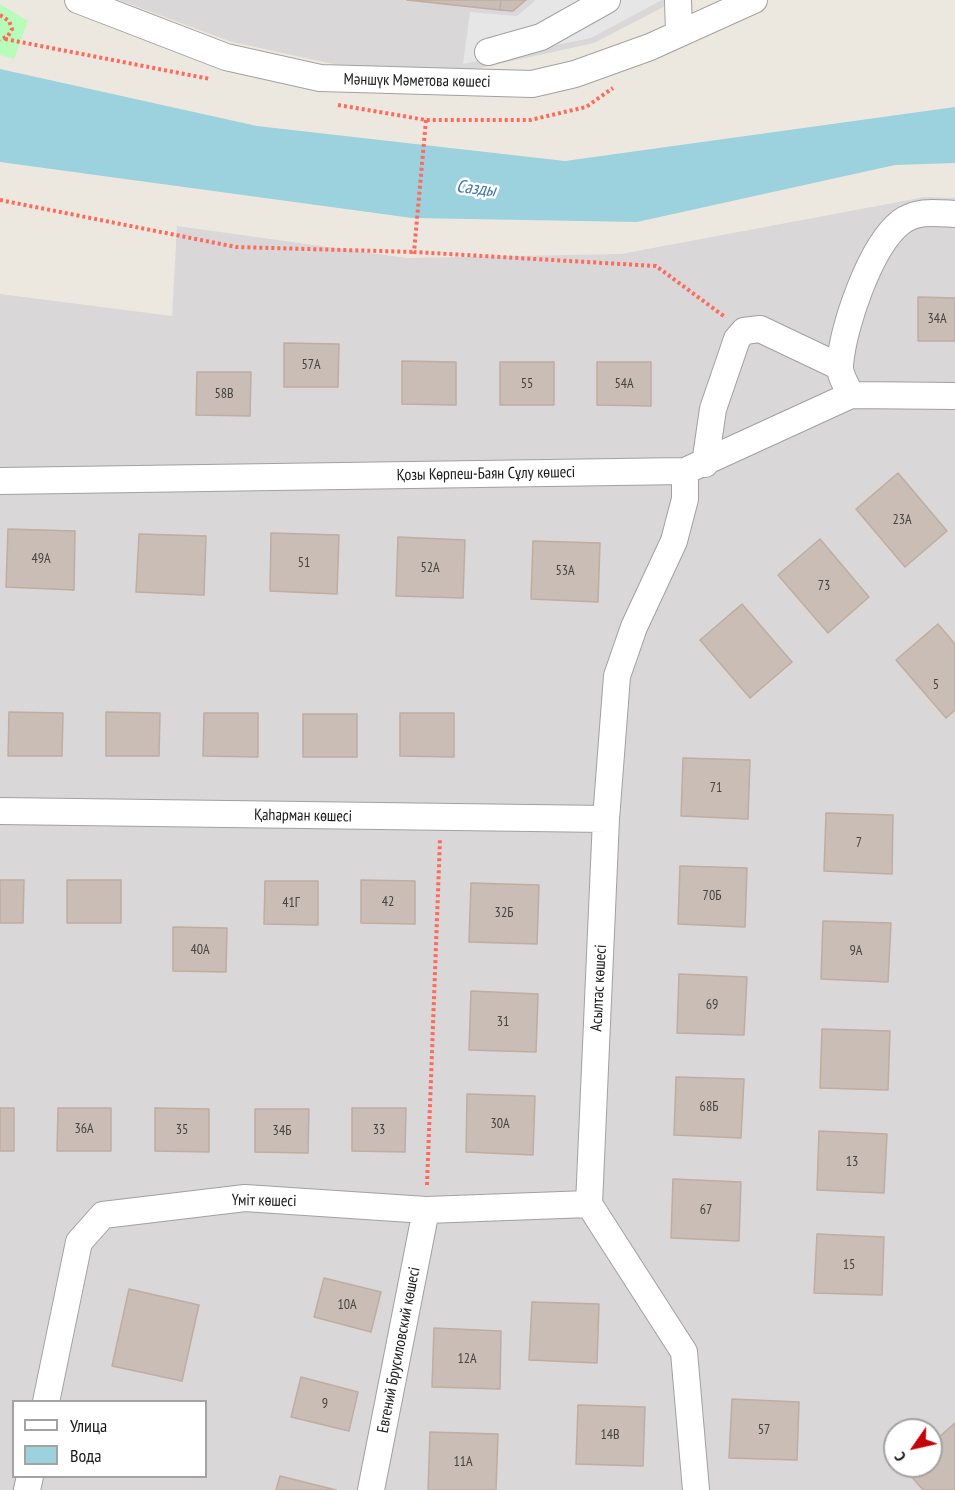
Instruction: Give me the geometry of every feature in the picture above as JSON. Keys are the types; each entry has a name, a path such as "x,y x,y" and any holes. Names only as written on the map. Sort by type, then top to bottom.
{"street":[{"name":"Мәншүк Мәметова көшесі","path":"78,0 226,57 332,79 532,84 576,74 679,33 726,6 753,0"},
{"path":"488,52 541,37 607,0"},
{"path":"678,0 679,33"},
{"path":"851,395 840,367 860,284 878,251 901,222 911,217 921,213 955,214"},
{"path":"744,331 760,329 840,367"},
{"name":"Асылтас көшесі","path":"589,1204 606,819 617,676 634,627 674,541 713,409 737,339 744,331"},
{"name":"Қозы Көрпеш-Баян Сұлу көшесі","path":"0,481 695,467 851,395 955,396"},
{"name":"Қаһарман көшесі","path":"0,811 441,819 606,819"},
{"name":"Үміт көшесі","path":"46,1400 79,1242 103,1215 245,1198 426,1210 589,1204"},
{"path":"589,1204 684,1352 696,1490"},
{"name":"Евгений Брусиловский көшесі","path":"371,1490 426,1210"}],"path":[{"path":"0,15 11,24 11,33 0,40"},
{"path":"414,252 415,221 426,120"},
{"path":"0,200 236,247 414,252 656,266 744,331"},
{"path":"426,1210 441,819"}],"shaded area":[{"path":"119,0 677,0 594,43 416,82 232,42"},
{"path":"536,0 662,0 591,38 463,64 470,12 517,16"},
{"path":"925,197 955,198 955,1490 0,1490 0,294 172,316 177,226 407,258 621,254"}],"green space":[{"path":"0,4 28,21 14,59 0,55"}],"water":[{"name":"Сазды","path":"0,69 257,126 565,161 955,107 955,163 895,165 637,222 412,218 0,162"}],"building":[{"path":"407,0 501,0 500,10"},
{"path":"501,0 526,0 513,11 500,10"},
{"path":"918,297 955,298 955,341 918,341"},
{"path":"284,343 339,344 338,387 284,387"},
{"path":"402,361 456,362 456,405 402,404"},
{"path":"500,362 554,362 554,405 500,405"},
{"path":"597,362 651,362 651,406 597,405"},
{"path":"197,372 251,372 250,416 196,415"},
{"path":"898,473 947,531 905,567 856,509"},
{"path":"8,529 75,531 74,590 6,587"},
{"path":"271,533 339,535 337,594 270,591"},
{"path":"139,534 206,536 204,595 136,592"},
{"path":"398,537 465,540 463,598 396,596"},
{"path":"820,539 869,597 828,633 778,575"},
{"path":"533,541 600,543 598,602 531,599"},
{"path":"742,604 792,662 750,698 700,640"},
{"path":"938,624 955,644 955,710 946,718 896,660"},
{"path":"9,712 63,713 62,756 8,756"},
{"path":"106,712 160,713 159,756 106,756"},
{"path":"204,713 258,713 258,757 203,756"},
{"path":"400,713 454,713 454,757 400,756"},
{"path":"303,714 357,714 357,757 303,757"},
{"path":"683,758 750,760 748,819 681,816"},
{"path":"826,813 893,815 892,874 824,871"},
{"path":"680,866 747,868 745,927 678,924"},
{"path":"0,880 24,880 23,923 0,923"},
{"path":"67,880 121,880 121,923 67,923"},
{"path":"361,880 415,881 415,924 361,923"},
{"path":"265,881 318,881 318,925 264,924"},
{"path":"471,883 539,885 537,944 469,942"},
{"path":"823,921 891,923 888,982 821,979"},
{"path":"173,927 227,928 226,972 173,971"},
{"path":"679,974 747,977 744,1035 677,1033"},
{"path":"471,991 538,994 536,1052 469,1050"},
{"path":"822,1029 890,1031 888,1090 820,1088"},
{"path":"676,1077 744,1079 741,1138 674,1135"},
{"path":"467,1094 535,1096 533,1155 466,1152"},
{"path":"0,1108 14,1108 14,1151 0,1151"},
{"path":"58,1108 111,1108 111,1151 57,1151"},
{"path":"155,1108 209,1109 209,1152 155,1151"},
{"path":"352,1108 406,1108 405,1152 352,1151"},
{"path":"255,1109 309,1109 308,1153 255,1152"},
{"path":"819,1131 887,1134 884,1193 817,1190"},
{"path":"673,1179 741,1182 739,1241 671,1238"},
{"path":"817,1234 884,1237 882,1295 814,1293"},
{"path":"324,1278 381,1292 371,1332 314,1317"},
{"path":"129,1289 199,1305 182,1381 112,1366"},
{"path":"532,1302 599,1304 597,1363 529,1360"},
{"path":"434,1328 501,1331 500,1389 432,1387"},
{"path":"301,1377 358,1392 349,1431 291,1417"},
{"path":"732,1399 799,1402 797,1460 729,1458"},
{"path":"578,1405 645,1407 643,1466 576,1464"},
{"path":"955,1423 955,1490 923,1490 913,1478 943,1478 943,1434"},
{"path":"430,1432 498,1434 496,1490 428,1490"},
{"path":"280,1476 336,1490 276,1490"}]}
